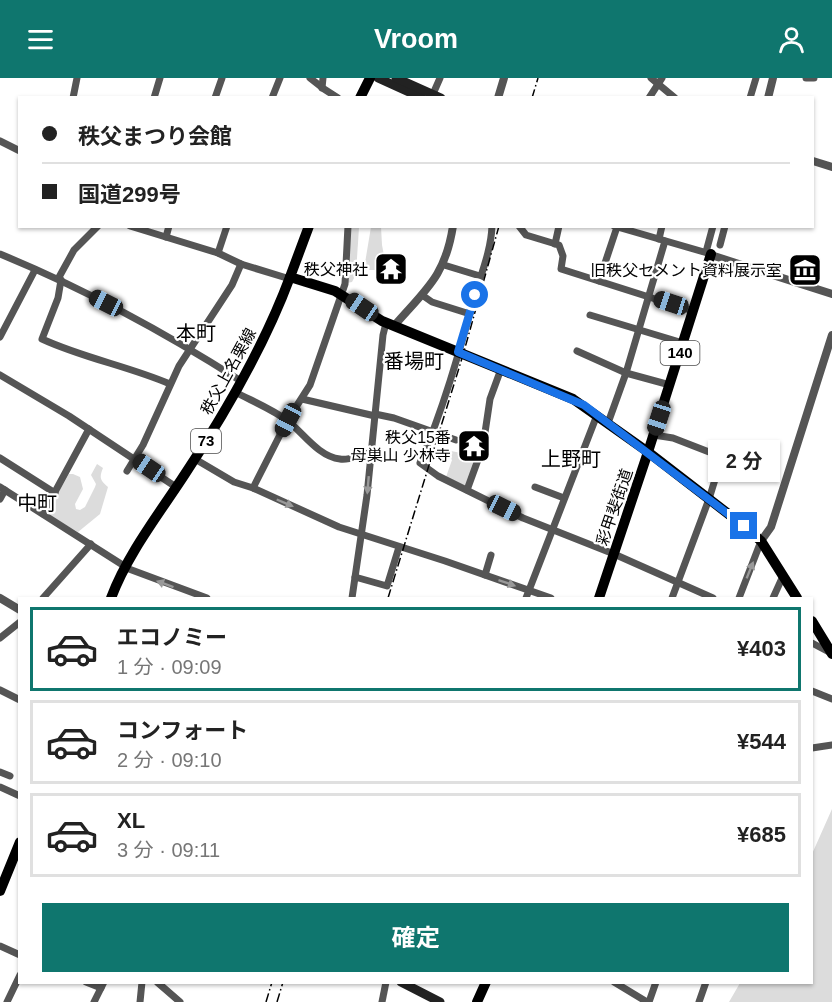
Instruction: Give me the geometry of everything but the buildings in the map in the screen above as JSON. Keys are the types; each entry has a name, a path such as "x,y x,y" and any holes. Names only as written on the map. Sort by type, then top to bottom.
{"main road":[{"path":"361,96 370,78"},
{"path":"378,78 418,96"},
{"path":"396,78 437,96"},
{"name":"秩父上名栗線","path":"111,597 125,566 195,459 241,381 277,313 308,228"},
{"name":"彩甲斐街道","path":"599,597 670,385 709,254"},
{"path":"290,278 340,293 390,324 573,399 709,499 761,541 796,597"},
{"path":"813,623 832,653"},
{"path":"0,891 18,847"},
{"path":"405,984 440,1002"},
{"path":"477,1002 485,984"}],"street":[{"path":"73,96 77,78"},
{"path":"155,96 160,78"},
{"path":"216,96 222,78"},
{"path":"273,96 280,78"},
{"path":"310,78 335,96"},
{"path":"322,87 323,78"},
{"path":"437,96 440,78"},
{"path":"498,96 503,78"},
{"path":"651,78 660,81 673,96"},
{"path":"751,96 756,78"},
{"path":"768,96 773,78"},
{"path":"806,78 814,78"},
{"path":"650,96 660,81"},
{"path":"0,141 18,150"},
{"path":"814,161 832,167"},
{"path":"96,228 74,250 60,280 58,298 42,339 76,354 170,384"},
{"path":"137,228 218,253 241,264 290,278"},
{"path":"166,237 169,228"},
{"path":"218,253 226,228"},
{"path":"252,488 288,420 310,385 345,279 348,228"},
{"path":"352,597 371,453 383,335 390,324 422,296 433,282 444,265 453,228"},
{"path":"492,228 487,254 470,314 433,432 420,463 438,476 523,518 614,554 711,597"},
{"path":"521,228 526,235 559,245 563,256 561,269 693,311"},
{"path":"555,244 559,228"},
{"path":"599,281 616,228"},
{"path":"620,228 832,294"},
{"path":"608,423 649,296 662,240 662,228"},
{"path":"709,254 713,228"},
{"path":"720,245 724,228"},
{"path":"0,254 60,280 191,349 241,381"},
{"path":"127,471 143,445 179,366 232,285 241,264"},
{"path":"444,265 480,276"},
{"path":"0,337 34,270"},
{"path":"422,296 432,302 470,314"},
{"path":"590,315 683,343"},
{"path":"738,597 761,541 771,527 832,335"},
{"path":"577,351 626,373 670,385"},
{"path":"467,490 483,446 490,399 501,369"},
{"path":"0,375 89,429 176,487"},
{"path":"235,392 288,420 306,439 339,459 371,453"},
{"path":"302,399 375,415 456,440"},
{"path":"528,595 597,415"},
{"path":"43,514 89,429"},
{"path":"654,435 673,438 722,457 672,597"},
{"path":"0,458 55,493"},
{"path":"195,459 234,482 322,520 485,575 528,595 543,597"},
{"path":"535,487 564,498"},
{"path":"0,499 2,488 125,566 160,582 204,597"},
{"path":"44,597 91,544"},
{"path":"355,577 387,586 399,547"},
{"path":"485,575 491,555"},
{"path":"773,597 783,576"},
{"path":"0,598 18,609"},
{"path":"0,638 18,624"},
{"path":"813,644 832,653"},
{"path":"0,690 18,699"},
{"path":"813,691 832,699"},
{"path":"813,748 832,745"},
{"path":"0,772 10,776"},
{"path":"0,787 18,795"},
{"path":"0,946 18,954"},
{"path":"7,1002 18,979"},
{"path":"140,1002 142,984"},
{"path":"382,1002 386,984"},
{"path":"617,984 648,1002 655,984"},
{"path":"699,1002 705,984"},
{"path":"94,1002 102,985"},
{"path":"167,986 180,1002"}],"shaded area":[{"path":"351,228 359,228 356,274 352,282 347,283"},
{"path":"371,228 381,228 386,266 384,270 368,270 365,263"},
{"path":"451,451 477,456 466,487 446,477 452,460"},
{"path":"97,464 103,468 101,479 108,487 100,514 78,532 46,514 69,474 80,477 83,489 75,504 76,509 80,510 85,507 96,484 91,475"},
{"path":"832,809 832,1002 729,1002 739,984 813,984 813,852"}],"railway":[{"path":"533,96 538,78"},
{"path":"388,597 463,355 498,228"},
{"path":"266,1002 271,984"},
{"path":"277,1002 282,984"}],"place":[{"name":"秩父神社","path":"391,269"},
{"name":"旧秩父セメント資料展示室","path":"805,270"},
{"name":"秩父15番 母巣山 少林寺","path":"474,446"}],"district":[{"name":"本町","path":"196,333"},
{"name":"番場町","path":"414,361"},
{"name":"上野町","path":"571,459"},
{"name":"中町","path":"37,503"}],"route":[{"path":"475,295 458,352 584,405 744,526"}]}
